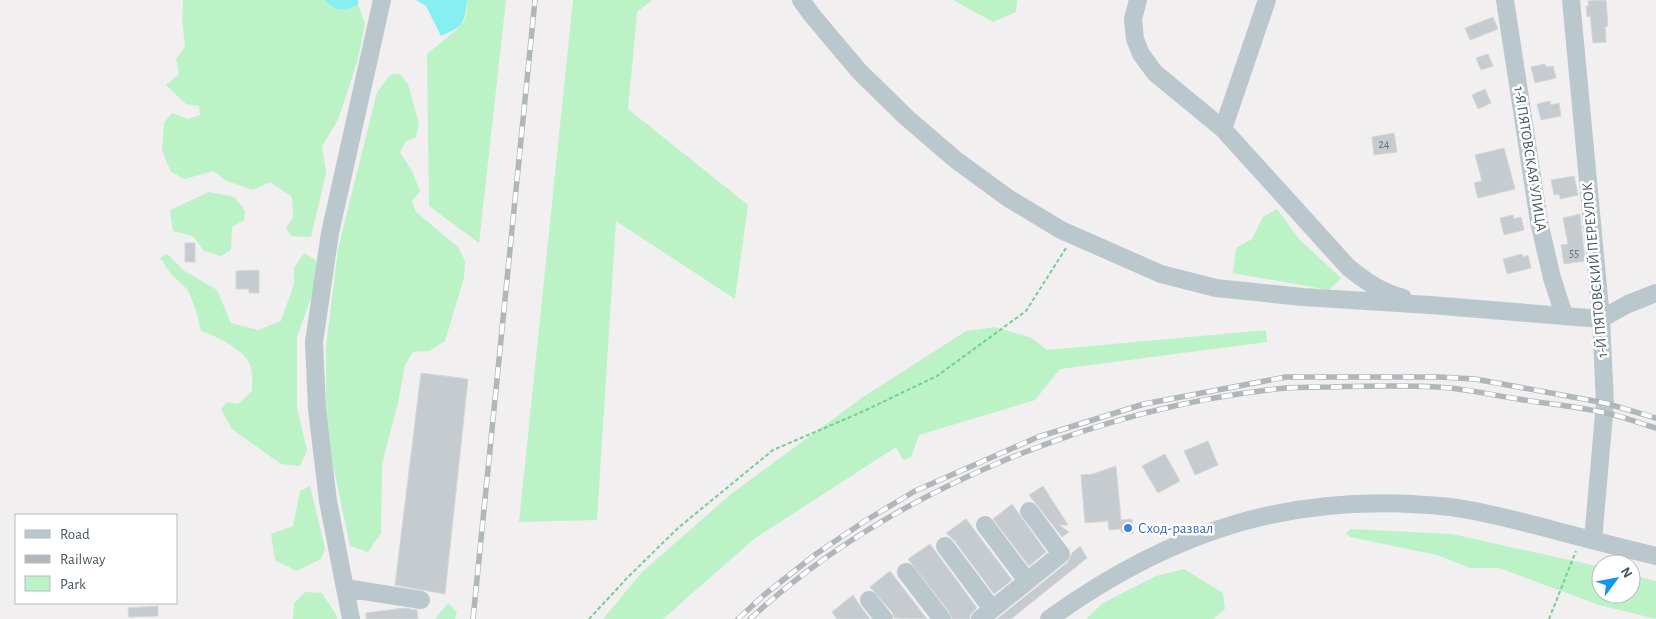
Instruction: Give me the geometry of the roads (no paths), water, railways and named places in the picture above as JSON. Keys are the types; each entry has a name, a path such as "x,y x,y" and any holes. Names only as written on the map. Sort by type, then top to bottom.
{"street":[{"path":"351,619 328,501 317,409 314,342 330,233 382,0"},
{"path":"801,0 860,71 921,130 956,160 1008,198 1061,230 1161,274 1216,288 1303,297 1601,319 1628,304 1656,293"},
{"path":"1138,0 1134,20 1135,38 1141,54 1155,73 1223,129 1354,272 1367,282 1391,295 1430,305"},
{"path":"1223,129 1268,0"},
{"name":"1-Я ПЯТОВСКАЯ УЛИЦА","path":"1505,0 1539,222 1552,278 1564,315"},
{"name":"1-Й ПЯТОВСКИЙ ПЕРЕУЛОК","path":"1571,0 1601,319 1605,403 1587,538"},
{"path":"1049,619 1112,577 1154,555 1208,531 1253,518 1304,508 1352,504 1401,504 1451,508 1502,517 1656,556"},
{"path":"945,546 986,614 1061,554 1029,511"},
{"path":"985,525 1027,581"},
{"path":"906,572 942,619"},
{"path":"345,588 421,600"},
{"path":"869,600 884,619"}],"water":[{"path":"324,0 358,0 358,5 340,10"},
{"path":"416,0 467,0 464,19 454,30 441,36 426,6"}],"railway":[{"path":"473,619 535,0"},
{"path":"738,619 764,595 816,554 865,521 915,491 1038,437 1144,404 1286,377 1439,377 1475,379 1605,403 1656,418"},
{"path":"750,619 805,573 866,531 931,494 1000,462 1071,435 1143,414 1215,398 1297,387 1424,386 1467,390 1573,407 1618,416 1656,428"}],"place":[{"name":"Сход-развал","path":"1128,528"}]}
